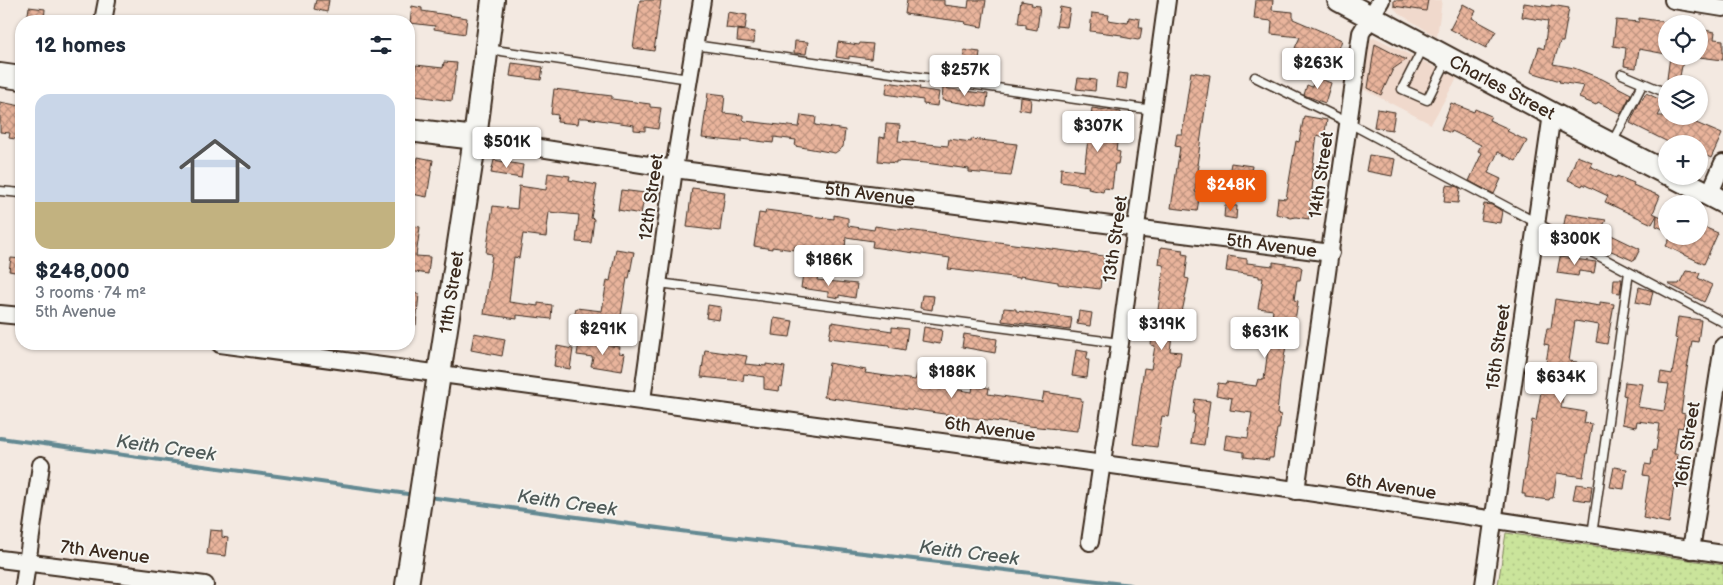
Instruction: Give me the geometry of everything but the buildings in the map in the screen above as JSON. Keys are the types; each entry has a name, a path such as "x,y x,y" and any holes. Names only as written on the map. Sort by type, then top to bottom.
{"main road":[{"name":"11th Street","path":"407,585 475,138 493,0"},
{"name":"Charles Street","path":"1339,0 1376,8 1424,45 1658,169"},
{"path":"0,75 15,77"},
{"name":"5th Avenue","path":"415,131 475,138"},
{"path":"1690,185 1716,199"}],"street":[{"path":"104,15 107,0"},
{"name":"12th Street","path":"642,400 674,169 702,0"},
{"name":"13th Street","path":"1090,542 1120,343 1167,0"},
{"path":"1673,0 1723,8"},
{"name":"14th Street","path":"1296,491 1361,33 1376,8"},
{"name":"15th Street","path":"1484,585 1552,114"},
{"name":"5th Avenue","path":"475,138 674,169 1331,252"},
{"path":"1716,199 1723,163"},
{"path":"0,314 15,315"},
{"name":"16th Street","path":"1691,550 1723,346"},
{"name":"6th Avenue","path":"264,350 642,400 1296,491 1723,554"},
{"path":"24,585 41,465"},
{"name":"7th Avenue","path":"0,559 205,585"}],"lane":[{"path":"694,45 1153,110"},
{"path":"1424,45 1402,88 1427,100 1448,58"},
{"path":"486,49 689,79"},
{"path":"1622,74 1658,89"},
{"path":"1254,77 1349,123 1723,322"},
{"path":"1611,144 1643,83"},
{"path":"0,191 15,192"},
{"path":"1592,536 1629,272"},
{"path":"659,283 1120,343"}],"shaded area":[{"path":"1392,0 1442,0 1437,37 1400,14 1393,7"},
{"path":"1376,38 1457,78 1431,124 1361,88 1367,43 1370,39"}],"green space":[{"path":"1506,533 1723,565 1723,585 1498,585"}],"waterway":[{"name":"Keith Creek","path":"0,438 415,495"},
{"name":"Keith Creek","path":"429,497 688,532 1131,585"}]}
